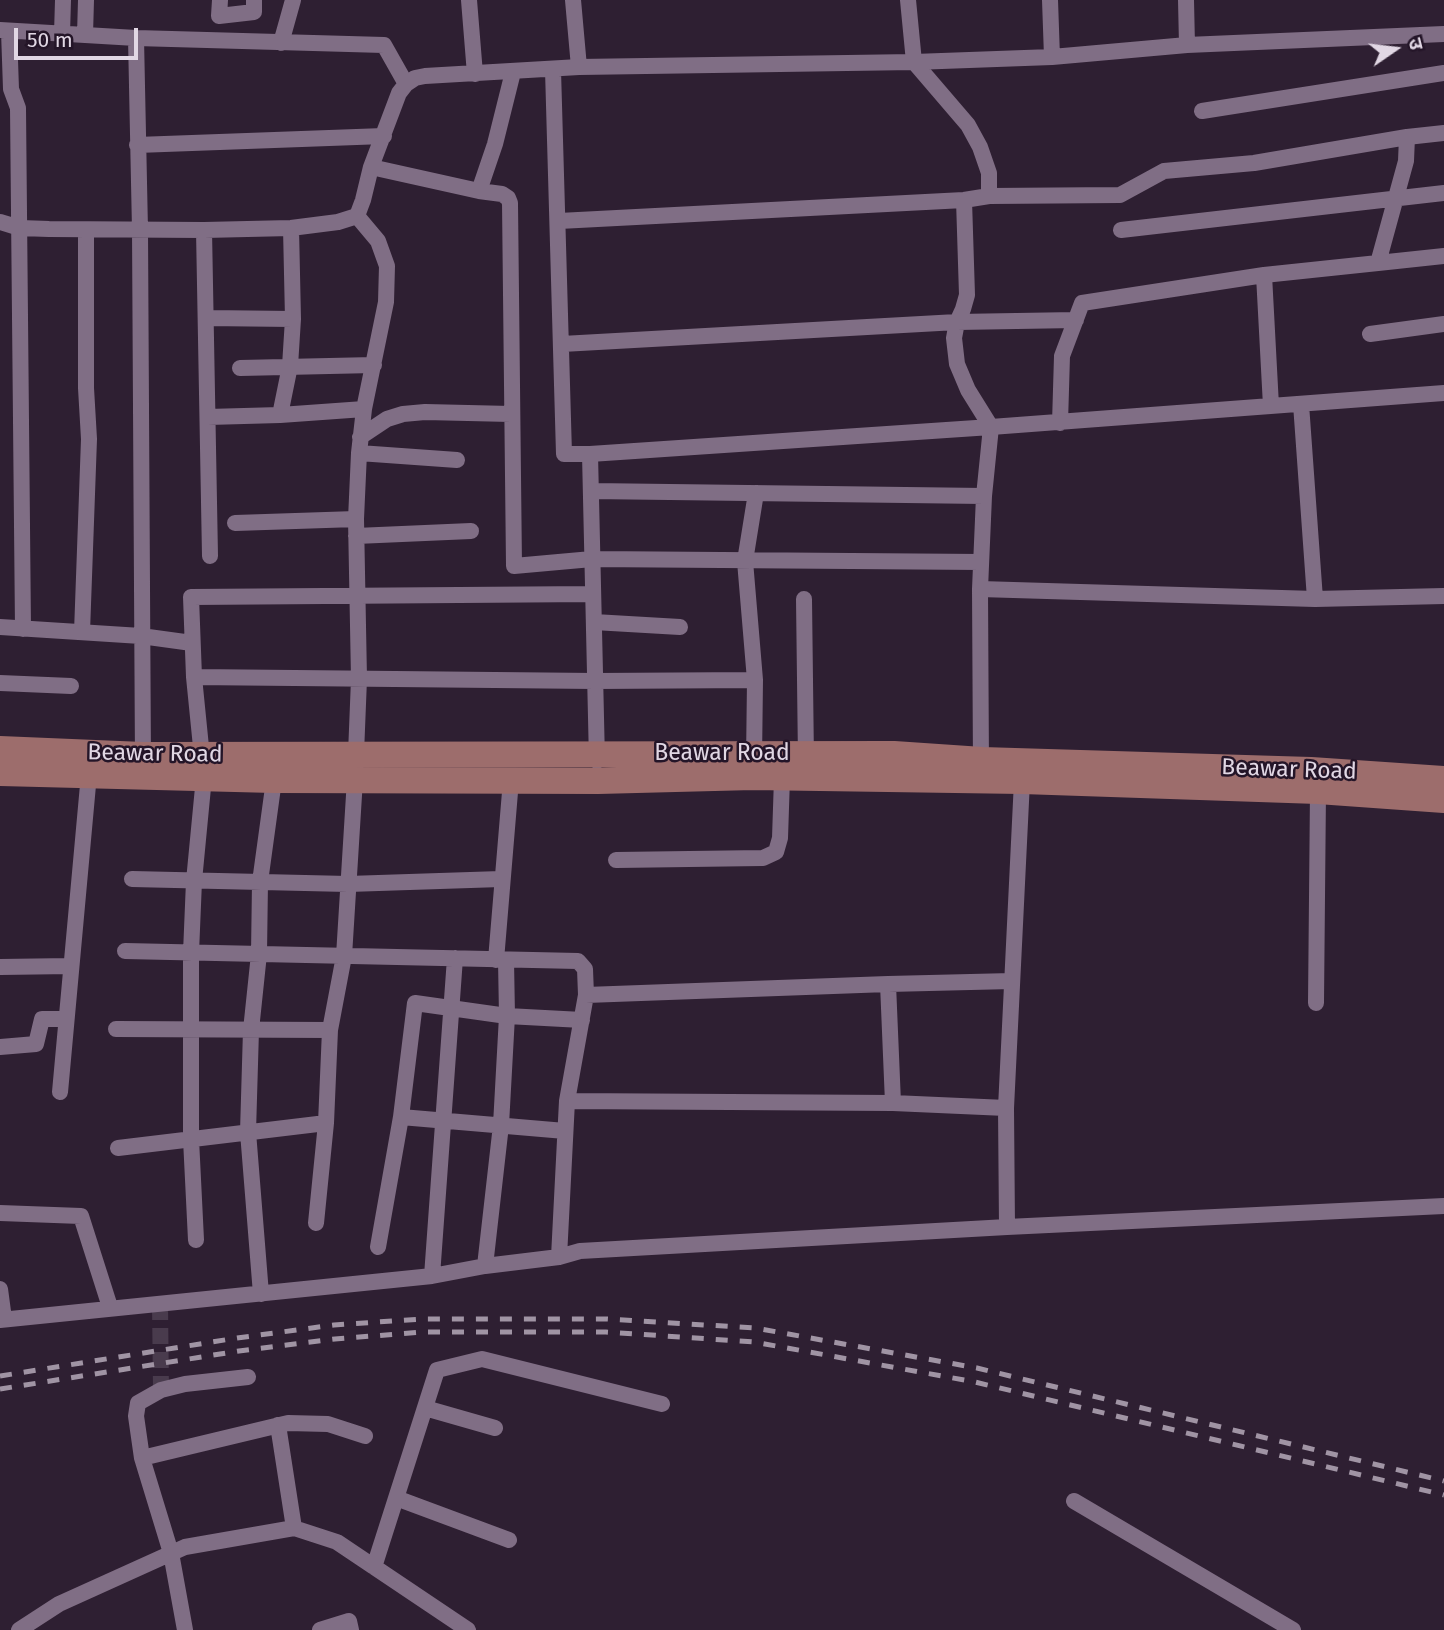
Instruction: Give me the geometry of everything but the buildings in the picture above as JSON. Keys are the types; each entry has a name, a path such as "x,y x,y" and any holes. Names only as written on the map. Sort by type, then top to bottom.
{"main road":[{"name":"Beawar Road","path":"0,749 143,766 355,767 597,754 798,770 1311,770 1444,779"},
{"name":"Beawar Road","path":"0,773 89,774 143,766"},
{"name":"Beawar Road","path":"203,766 274,780 355,767 511,780 598,781 754,766"},
{"name":"Beawar Road","path":"981,771 1022,781 1318,791 1444,800"}],"street":[{"path":"62,0 62,34"},
{"path":"85,35 86,0"},
{"path":"220,0 219,16 254,12 254,0"},
{"path":"281,43 293,0"},
{"path":"469,0 475,74"},
{"path":"573,0 579,67"},
{"path":"908,0 914,62 968,125 980,147 989,173 989,196"},
{"path":"1050,0 1052,57"},
{"path":"1186,0 1187,45"},
{"path":"23,629 18,108 11,89 5,30 136,38 384,45 405,84"},
{"path":"357,216 371,167 399,93 405,84 425,76 579,67 1052,57 1187,45 1444,34"},
{"path":"136,38 140,230 143,766"},
{"path":"553,70 564,454 1060,423 1444,393"},
{"path":"489,193 495,144 513,72"},
{"path":"1202,111 1444,73"},
{"path":"559,221 964,200 989,196 1120,195 1164,171 1254,163 1444,133"},
{"path":"137,145 384,136"},
{"path":"1378,263 1406,161 1407,137"},
{"path":"371,167 489,193 508,198 510,203 514,566 592,559 981,562"},
{"path":"1121,230 1444,193"},
{"path":"964,200 967,295 954,338 957,364 968,390 991,427 981,562 981,771"},
{"path":"0,222 20,228 204,230 291,228 338,222 357,216"},
{"path":"316,1223 326,1123 330,1030 344,956 355,767 359,679 356,527 362,429 386,302 387,266 379,241 357,216"},
{"path":"280,415 290,366 293,319 291,228"},
{"path":"82,632 89,439 86,388 86,230"},
{"path":"204,230 210,556"},
{"path":"1060,423 1062,356 1082,303 1264,275 1444,256"},
{"path":"1264,275 1270,406"},
{"path":"206,318 293,319"},
{"path":"562,344 957,322 1076,320"},
{"path":"1370,334 1444,324"},
{"path":"240,368 374,365"},
{"path":"1301,404 1315,598"},
{"path":"362,429 403,414 511,414"},
{"path":"208,417 280,415 362,429 457,460"},
{"path":"590,454 598,781"},
{"path":"591,491 984,496"},
{"path":"754,766 755,680 746,561 756,493"},
{"path":"235,523 471,531"},
{"path":"981,589 1315,598 1444,596"},
{"path":"196,1240 191,1139 191,953 203,766 194,677 191,597 593,594"},
{"path":"616,860 763,858 776,852 798,770 804,599"},
{"path":"594,622 680,627"},
{"path":"0,627 141,636 192,643"},
{"path":"194,677 755,680"},
{"path":"0,683 71,686"},
{"path":"60,1091 89,774"},
{"path":"261,1294 248,1132 251,1030 259,954 260,882 274,780"},
{"path":"485,1266 500,1125 507,1016 501,960 501,879 511,780"},
{"path":"1007,1227 1006,1108 1022,781"},
{"path":"1316,1003 1318,791"},
{"path":"132,880 348,884 501,879"},
{"path":"125,951 578,961 585,969 586,995 567,1101 559,1257"},
{"path":"432,1276 455,958"},
{"path":"0,967 71,966"},
{"path":"586,995 1012,981"},
{"path":"888,984 893,1103"},
{"path":"378,1247 401,1117 415,1003 507,1016 582,1020"},
{"path":"0,1047 36,1044 42,1019 66,1019"},
{"path":"116,1029 330,1030"},
{"path":"567,1101 893,1103 1006,1108"},
{"path":"401,1117 565,1130"},
{"path":"118,1148 326,1123"},
{"path":"0,1289 2,1319 432,1276 586,1251 1444,1206"},
{"path":"0,1213 81,1216 110,1307"},
{"path":"374,1567 437,1370 482,1359 662,1404"},
{"path":"181,1628 171,1553 142,1458 136,1416 138,1403 161,1390 185,1384 248,1377"},
{"path":"425,1408 495,1428"},
{"path":"142,1458 288,1423 328,1424 365,1436"},
{"path":"278,1425 294,1528"},
{"path":"396,1498 509,1540"},
{"path":"1074,1501 1293,1630"},
{"path":"19,1630 59,1604 185,1547 294,1528 337,1542 468,1630"},
{"path":"320,1630 349,1621 351,1630"}],"tunnel":[{"path":"160,1304 161,1390"}],"railway":[{"path":"0,1376 237,1338 334,1325 422,1319 607,1319 755,1328 977,1368 1444,1481"},
{"path":"0,1389 239,1351 423,1332 606,1332 754,1342 975,1382 1444,1495"}]}
